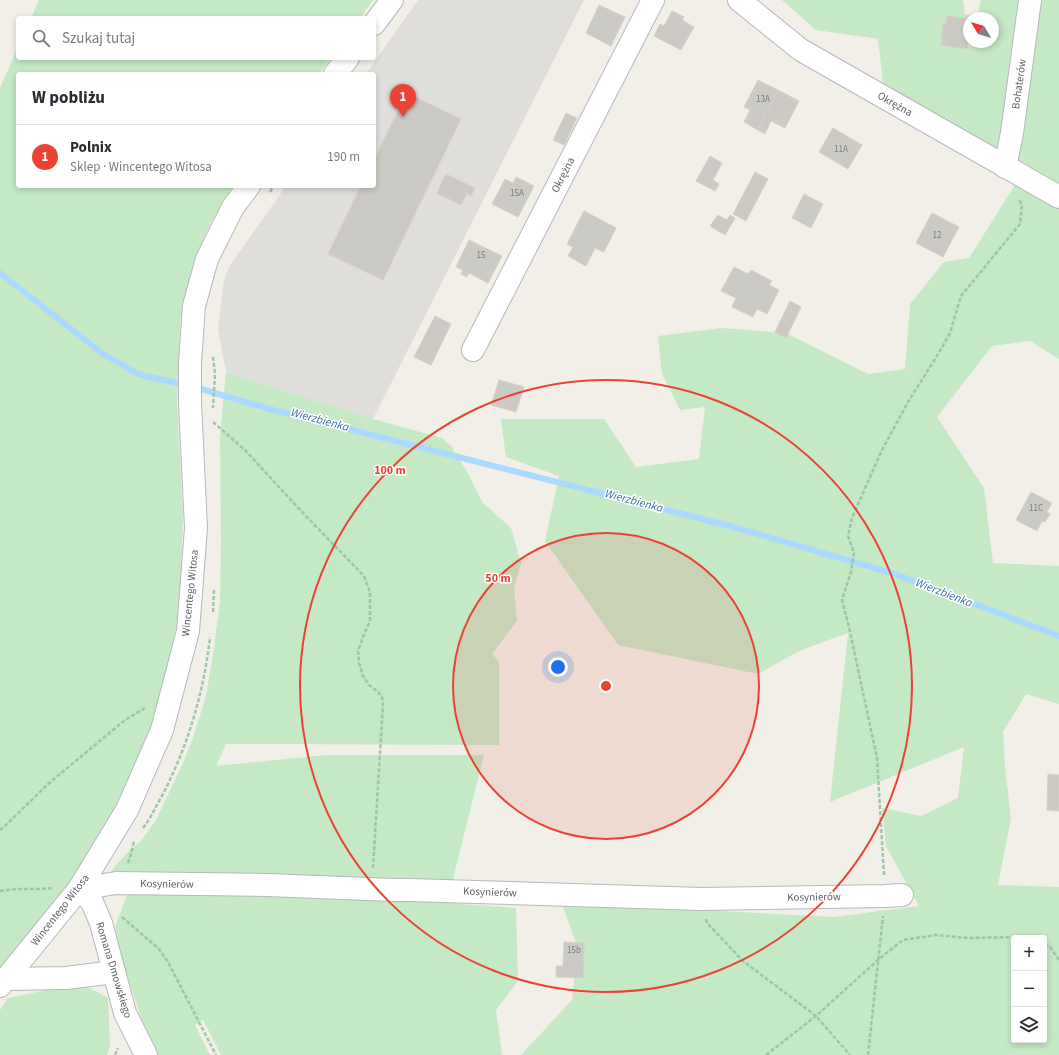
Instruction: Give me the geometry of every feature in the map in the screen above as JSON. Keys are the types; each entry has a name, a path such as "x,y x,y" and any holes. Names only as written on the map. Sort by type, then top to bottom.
{"street":[{"path":"376,21 392,0"},
{"name":"Okrężna","path":"473,350 653,0"},
{"name":"Okrężna","path":"739,0 800,50 1059,197"},
{"name":"Bohaterów","path":"1005,167 1012,133 1030,0"},
{"path":"337,72 346,60"},
{"name":"Wincentego Witosa","path":"3,982 81,886 127,810 162,730 188,631 196,528 190,403 190,371 194,306 207,259 233,207 258,191"},
{"name":"Kosynierów","path":"81,886 117,883 267,885 702,899 894,896"},
{"name":"Romana Dmowskiego","path":"81,886 92,902 101,923 125,1013 146,1055"},
{"path":"3,982 66,978 114,972"}],"path":[{"path":"868,1055 879,959 894,896 877,758 842,600 851,572 854,553 848,536 852,518 881,452 894,426 950,333 961,296 1020,224 1022,205 1005,167"},
{"path":"258,191 268,188"},
{"path":"213,354 215,374 213,412"},
{"path":"213,422 245,450 296,506 364,576 370,592 370,621 358,651 359,663 363,676 370,686 378,692 382,698 383,704 371,889"},
{"path":"0,830 48,784 125,720 144,708 153,706 169,706"},
{"path":"0,891 81,886"},
{"path":"702,899 707,923 743,961 816,1016 850,1055"},
{"path":"121,915 159,949 168,962 216,1055"},
{"path":"766,1055 816,1016 902,940 936,935 968,938 1011,937"},
{"path":"1047,946 1050,947 1059,960"}],"shaded area":[{"path":"418,0 584,0 373,419 226,372 218,329 224,280 230,265 285,188 376,188 376,72 367,72"}],"green space":[{"path":"39,0 373,0 361,16 32,16"},
{"path":"782,0 963,0 965,12 963,12 963,48 999,48 999,12 978,12 981,0 1059,0 1059,359 1030,341 992,346 937,417 984,488 993,563 1059,566 1059,704 1026,694 1003,732 1005,767 1011,818 998,885 1059,887 1059,1055 521,1055 572,1000 578,948 560,899 610,908 657,904 700,910 834,917 919,906 886,846 882,808 921,816 958,798 964,747 830,802 848,633 799,651 758,674 618,645 545,541 559,476 506,457 501,419 604,419 636,467 699,459 705,407 680,410 662,374 658,336 721,328 786,333 868,374 905,369 910,304 944,262 969,258 1025,169 884,90 878,39 816,30"},
{"path":"16,52 16,60 330,60 320,72 16,72 16,188 232,188 209,226 193,264 180,322 177,401 183,516 177,621 167,676 145,745 109,820 61,894 0,970 0,88"},
{"path":"226,372 373,419 442,438 451,446 470,477 482,502 511,528 521,563 514,588 517,621 492,654 499,661 499,745 226,744 216,766 326,755 484,755 447,903 516,908 518,981 496,1010 502,1055 221,1055 203,1020 195,1025 210,1055 158,1055 145,1035 143,1023 120,954 115,927 128,892 109,876 114,867 141,841 156,820 183,763 193,738 206,696 220,601 220,436"},
{"path":"80,983 108,998 110,1046 107,1055 0,1055 0,1010 8,998"}],"building":[{"path":"599,5 625,17 611,46 586,33"},
{"path":"672,11 684,17 682,20 694,27 681,50 654,36 660,24 664,26"},
{"path":"947,16 963,18 963,48 967,49 941,45 943,24 946,24"},
{"path":"758,80 778,90 758,130 744,122 750,110 744,107"},
{"path":"778,90 799,101 785,128 771,121 765,134 758,130"},
{"path":"407,93 461,119 383,280 328,254 360,188 376,188 376,156"},
{"path":"566,113 577,118 564,145 553,140"},
{"path":"833,128 862,145 848,169 819,152"},
{"path":"710,156 722,163 713,180 719,184 715,191 696,181"},
{"path":"755,172 768,179 746,221 733,214"},
{"path":"446,174 475,188 471,196 467,194 461,205 437,193"},
{"path":"516,177 534,186 518,217 492,204 505,179 513,183"},
{"path":"804,194 823,204 811,228 792,218"},
{"path":"584,211 616,228 604,252 595,248 586,266 568,256 573,247 567,244"},
{"path":"932,213 959,227 943,257 916,243"},
{"path":"718,215 727,220 730,215 735,218 725,235 710,226"},
{"path":"469,240 502,256 488,283 469,273 467,277 461,274 463,270 456,267"},
{"path":"734,267 748,274 751,270 772,281 769,285 779,290 767,314 757,309 753,317 732,307 736,298 721,291"},
{"path":"790,301 801,307 786,338 775,332"},
{"path":"435,316 451,324 431,365 414,357"},
{"path":"499,380 524,387 516,412 491,405"},
{"path":"1031,492 1052,503 1047,512 1050,514 1045,522 1042,521 1037,531 1016,520"},
{"path":"1048,774 1059,775 1059,811 1047,810"},
{"path":"564,942 584,943 583,978 556,977 556,966 563,966"}],"waterway":[{"name":"Wierzbienka","path":"0,273 103,354 138,374 176,383"},
{"name":"Wierzbienka","path":"201,389 273,410 730,526 892,573 1059,636"}],"place":[{"name":"Polnix","path":"403,117"}]}
